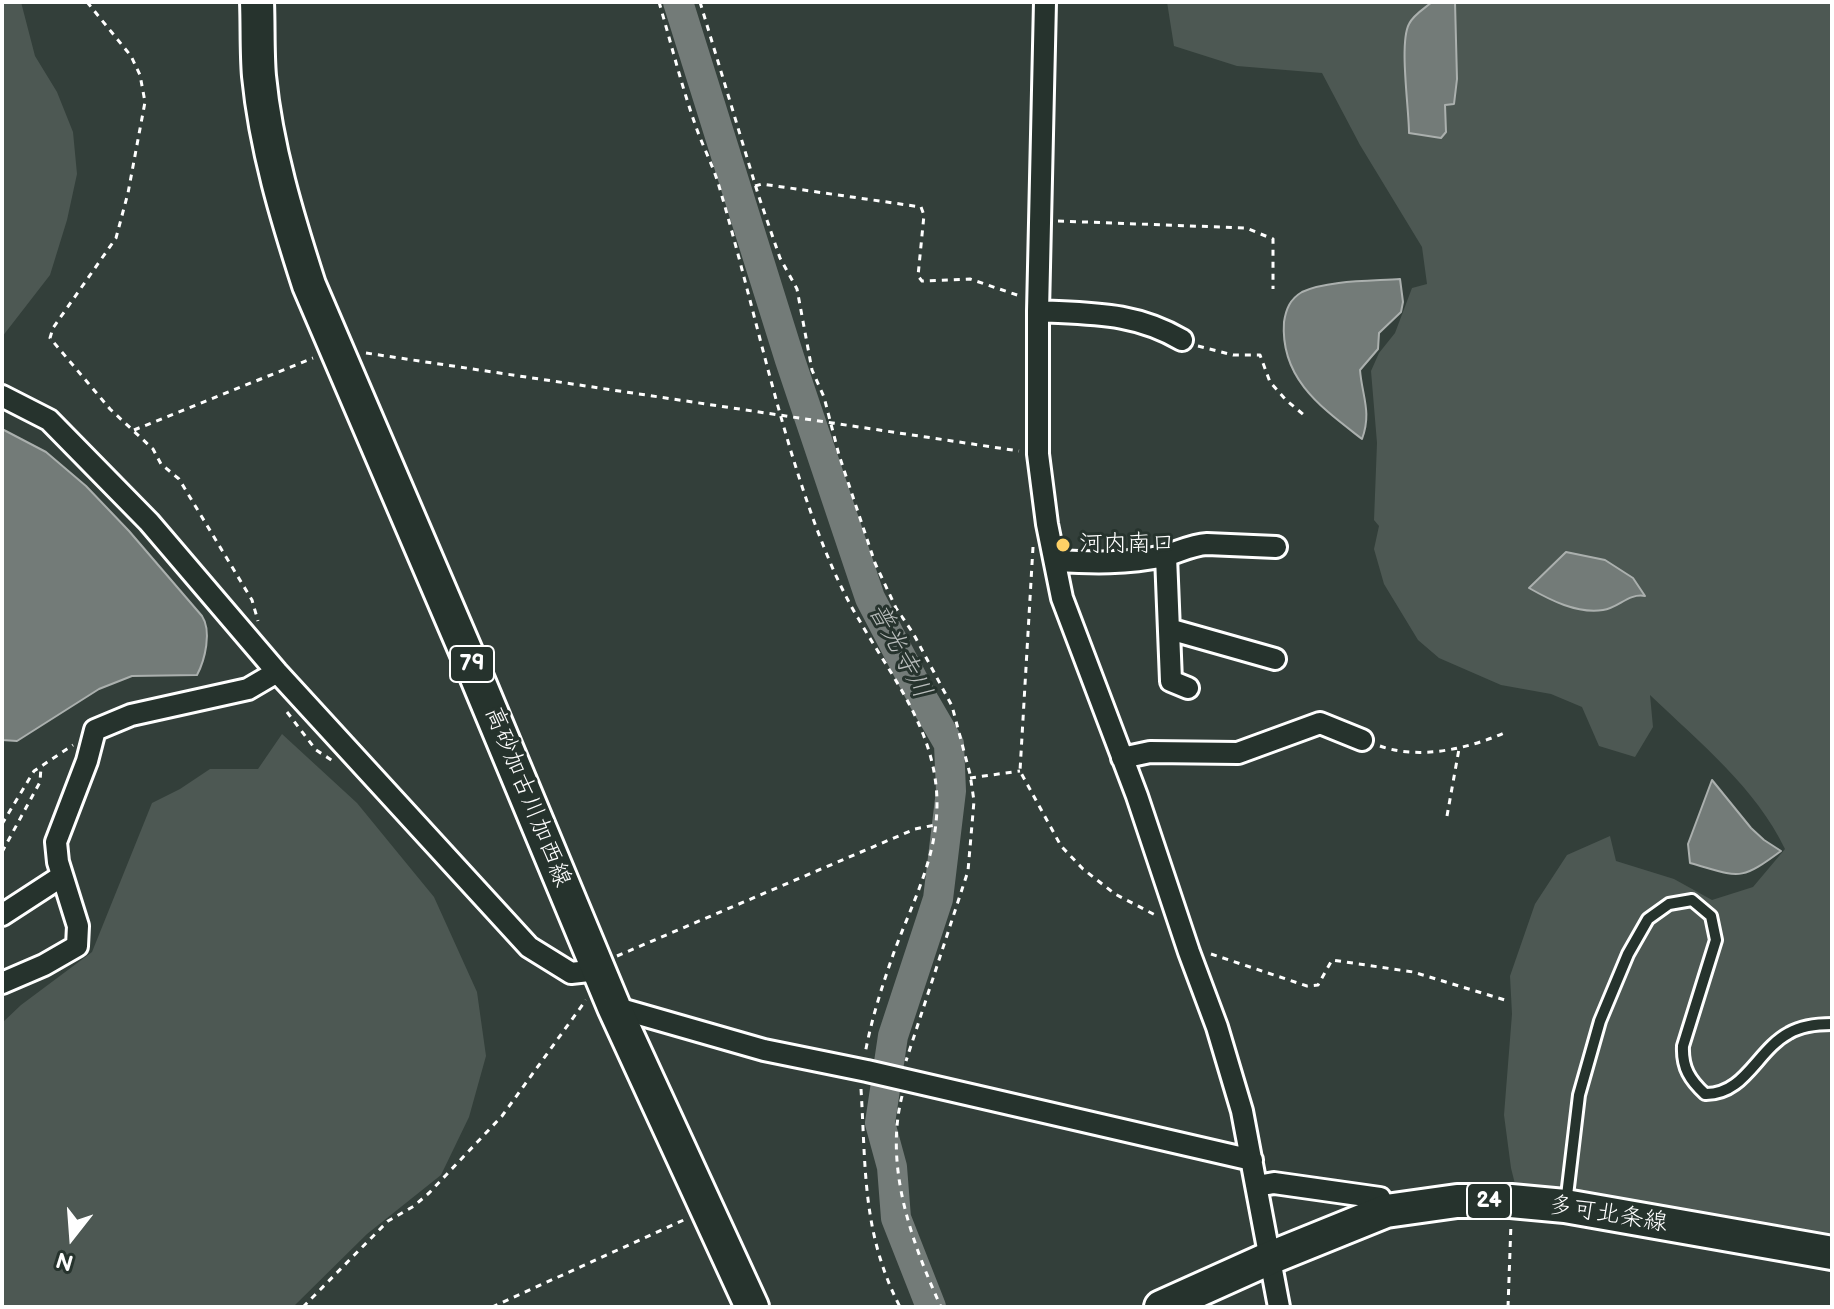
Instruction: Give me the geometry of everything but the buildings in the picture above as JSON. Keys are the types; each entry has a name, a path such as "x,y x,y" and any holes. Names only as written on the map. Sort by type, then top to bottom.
{"main road":[{"name":"高砂加古川加西線","path":"257,2 259,75 272,158 309,285 603,982 752,1307"},
{"name":"多可北条線","path":"1161,1307 1386,1211 1457,1201 1511,1201 1565,1206 1832,1253"}],"street":[{"path":"1045,2 1038,454 1054,557 1062,598 1217,1027 1242,1111 1279,1307"},
{"path":"1039,305 1133,318 1182,340"},
{"path":"2,396 49,420 149,522 277,672 529,947 571,973 603,982 764,1050 864,1070 1252,1160"},
{"path":"1032,547 1054,557 1110,564 1166,556 1196,545 1276,547"},
{"path":"1166,556 1171,681 1188,688"},
{"path":"1169,629 1275,659"},
{"path":"2,983 44,965 77,946 78,926 58,862 56,842 87,761 95,730 131,715 248,689 277,672"},
{"path":"1122,758 1150,752 1238,753 1320,723 1362,740"},
{"path":"2,915 62,876"},
{"path":"1257,1186 1274,1183 1380,1198 1386,1211"}],"lane":[{"path":"1565,1206 1579,1095 1600,1021 1628,954 1648,919 1669,904 1692,900 1711,916 1716,940 1683,1046 1682,1061 1691,1081 1705,1094 1719,1095 1735,1087 1768,1048 1792,1030 1832,1024"}],"path":[{"path":"87,2 131,56 140,75 145,102 116,238 53,328 50,338 110,409 153,449 161,464 179,479 252,600 264,638 260,651"},
{"path":"659,2 695,125 718,182 815,523 837,581 904,690 932,762 937,803 931,852 917,899 893,955 868,1039 864,1070 863,1147 869,1217 876,1247 900,1307"},
{"path":"700,2 755,186 780,258 797,289 812,370 875,563 896,608 952,706 970,778 974,801 968,871 909,1049 898,1110 897,1152 901,1189 923,1267 941,1307"},
{"path":"755,186 762,184 921,207 924,215 918,276 922,281 970,279 1039,305"},
{"path":"1041,219 1246,228 1273,239 1273,289"},
{"path":"1182,340 1233,355 1260,355 1270,382 1304,415"},
{"path":"134,430 337,348 1038,454"},
{"path":"1032,547 1020,771 1061,846 1083,869 1115,894 1144,910 1170,921 1178,920"},
{"path":"2,824 34,771 95,730"},
{"path":"1362,740 1391,750 1426,752 1474,746 1504,733"},
{"path":"1447,816 1459,748"},
{"path":"2,852 40,782 41,767"},
{"path":"970,778 1020,771"},
{"path":"303,1307 388,1221 429,1193 502,1116 590,994 603,982 915,829 935,825"},
{"path":"1189,952 1213,955 1307,986 1318,985 1332,960 1413,972 1505,1000"},
{"path":"1508,1307 1511,1201"},
{"path":"492,1307 708,1209"}],"shaded area":[{"path":"2,2 21,2 35,56 57,92 73,132 77,174 50,275 2,337"},
{"path":"1167,2 1832,2 1832,1242 1790,1226 1517,1192 1504,1115 1512,1014 1510,976 1535,904 1567,855 1610,836 1616,861 1674,879 1712,900 1753,887 1785,849 1759,806 1742,786 1707,748 1650,695 1653,727 1635,757 1599,746 1582,707 1551,694 1501,685 1439,658 1418,640 1384,584 1374,549 1379,526 1374,520 1377,443 1371,371 1379,353 1395,333 1412,288 1427,284 1422,247 1360,145 1322,73 1237,66 1174,46"},
{"path":"1432,2 1455,2 1457,79 1454,104 1445,105 1446,132 1441,138 1409,133 1406,33 1413,18"},
{"path":"1400,279 1401,312 1379,333 1378,349 1360,370 1366,412 1362,439 1332,416 1296,376 1285,342 1285,317 1294,298 1312,288"},
{"path":"2,429 46,452 86,486 202,616 207,629 206,646 197,675 132,676 99,689 17,741 2,740"},
{"path":"1566,552 1605,560 1633,578 1645,596 1634,597 1609,609 1593,611 1564,605 1529,588"},
{"path":"282,734 357,803 434,897 477,992 486,1056 469,1117 441,1175 367,1234 293,1307 2,1307 2,1023 92,952 152,803 210,769 258,769"},
{"path":"1712,780 1751,828 1781,851 1756,868 1738,874 1690,863 1688,844"}],"waterway":[{"name":"普光寺川","path":"678,2 790,360 870,598 949,744 951,791 938,899 893,1036 880,1123 892,1167 896,1218 931,1307"}],"place":[{"name":"河内南口","path":"1063,545"}]}
